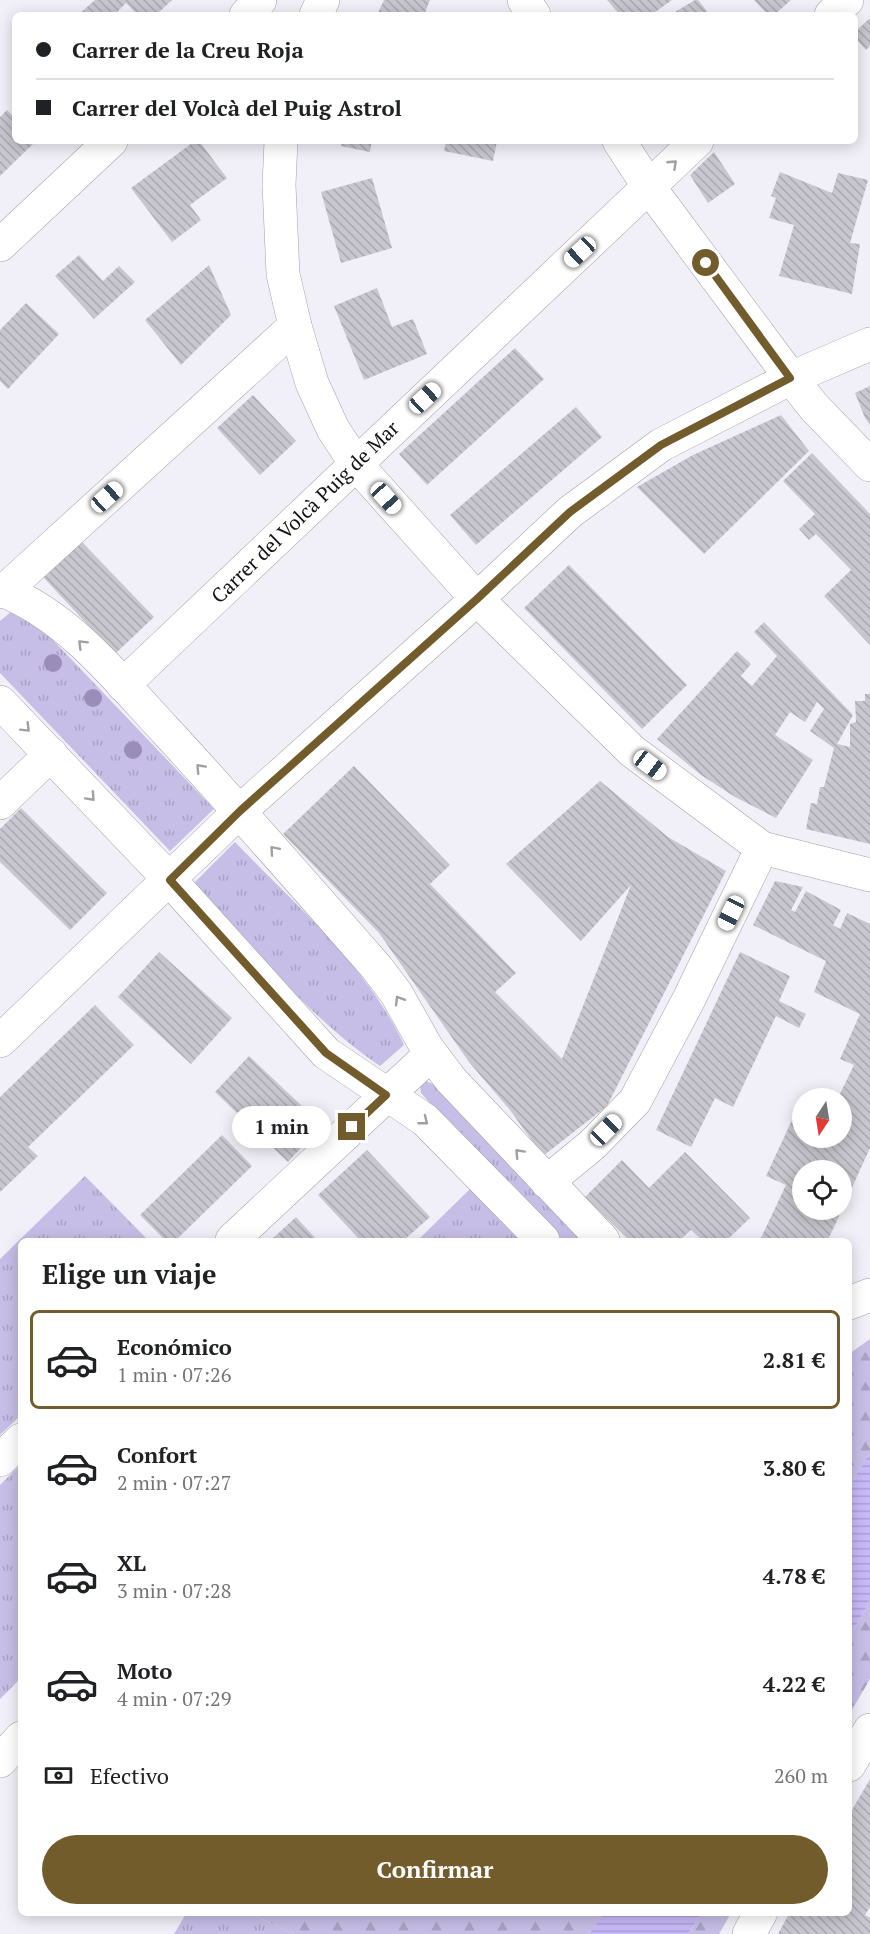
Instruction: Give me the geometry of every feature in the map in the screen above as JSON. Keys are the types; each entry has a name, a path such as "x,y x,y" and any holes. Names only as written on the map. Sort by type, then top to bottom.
{"street":[{"path":"249,12 260,0"},
{"path":"834,12 847,0"},
{"path":"0,245 108,144"},
{"path":"281,144 279,185 283,274 295,326 312,383 333,429 356,464 477,599 632,751 762,848 870,875"},
{"path":"621,144 649,187 790,378 814,407 870,465"},
{"name":"Carrer del Volcà Puig de Mar","path":"123,685 695,144"},
{"path":"295,326 2,591 34,604 61,623 123,685 240,811 396,993 431,1054 451,1080 601,1238"},
{"path":"0,1041 240,811 477,599 570,512 661,445 790,378 870,344"},
{"path":"0,702 170,880 326,1053 425,1120 541,1238"},
{"path":"0,803 51,754"},
{"path":"547,1182 592,1145 635,1101 689,999 762,848"},
{"path":"234,1238 431,1054"},
{"path":"520,1238 472,1187 479,1182 533,1238"},
{"path":"852,1302 870,1295"},
{"path":"0,1460 18,1443"},
{"path":"852,1760 870,1730"},
{"path":"0,1761 18,1741"},
{"path":"749,1934 759,1916"}],"green space":[{"path":"12,611 31,619 52,639 214,809 170,851 0,673 0,621"},
{"path":"235,842 328,937 350,962 389,1016 404,1045 380,1066 329,1026 305,1003 193,884"},
{"path":"426,1081 435,1085 581,1238 560,1238 428,1101 421,1093 420,1085"},
{"path":"85,1176 146,1238 22,1238"},
{"path":"472,1187 520,1238 420,1238"},
{"path":"18,1241 18,1418 0,1435 0,1259"},
{"path":"870,1339 870,1453 852,1482 852,1352"},
{"path":"18,1467 18,1681 0,1699 0,1485"},
{"path":"870,1600 870,1679 852,1710 852,1633"},
{"path":"185,1916 256,1916 294,1934 174,1934"},
{"path":"256,1916 603,1916 589,1934 294,1934"},
{"path":"700,1916 729,1916 719,1934 688,1934"}],"shaded area":[{"path":"870,1453 870,1600 852,1633 852,1482"},
{"path":"602,1916 700,1916 688,1934 589,1934"}],"building":[{"path":"95,0 172,0 159,12 135,12 126,3 117,12 81,12"},
{"path":"384,0 430,0 425,12 378,12"},
{"path":"607,0 672,0 655,12 617,12"},
{"path":"698,0 708,12 675,12"},
{"path":"754,0 791,0 777,12 765,12"},
{"path":"870,18 870,46 866,50 858,41 858,29"},
{"path":"7,110 12,115 12,144 33,144 0,176 0,117"},
{"path":"191,144 201,144 227,178 190,205 201,220 172,242 131,188"},
{"path":"341,144 371,144 370,152 341,146"},
{"path":"445,144 496,144 493,161 444,151"},
{"path":"714,152 735,184 708,203 690,175"},
{"path":"780,172 832,193 838,173 868,180 850,243 860,244 852,294 779,276 794,225 769,218 776,198 771,196"},
{"path":"372,178 392,248 341,263 321,192"},
{"path":"79,255 103,281 119,266 135,282 94,319 55,276"},
{"path":"209,265 231,315 181,365 145,320"},
{"path":"377,288 392,327 413,319 427,354 364,380 334,306"},
{"path":"26,303 59,334 8,389 0,381 0,330"},
{"path":"515,348 544,379 427,485 399,454"},
{"path":"870,386 870,425 855,393"},
{"path":"253,395 296,441 260,475 217,428"},
{"path":"576,407 602,437 476,545 450,515"},
{"path":"781,415 809,451 704,554 637,487 693,455"},
{"path":"812,453 870,514 870,645 824,596 851,570 816,534 809,540 799,529 815,514 783,481"},
{"path":"81,541 154,617 115,654 43,577"},
{"path":"569,565 687,685 642,729 524,608"},
{"path":"764,622 853,715 837,744 850,747 850,724 856,722 855,701 865,701 865,694 870,694 870,844 806,829 811,803 817,804 820,787 824,787 834,748 810,731 824,709 817,702 805,722 790,712 775,735 813,760 776,818 735,797 701,775 657,739 737,651 751,664 741,676 752,686 777,656 754,632"},
{"path":"354,766 450,865 430,884 516,973 495,992 562,1059 631,885 581,941 506,864 600,781 668,837 726,871 607,1106 543,1156 510,1110 469,1062 379,933 283,834"},
{"path":"21,808 107,893 70,930 0,862 0,829"},
{"path":"775,881 803,887 791,910 795,912 806,891 841,910 833,925 840,929 847,913 870,924 870,1148 852,1187 852,1160 792,1160 792,1220 837,1220 829,1238 761,1238 786,1185 766,1176 792,1120 792,1148 852,1148 852,1088 843,1088 854,1065 840,1059 860,1014 814,992 826,961 753,925"},
{"path":"159,952 232,1018 191,1064 118,997"},
{"path":"740,952 790,976 779,1001 806,1014 799,1028 776,1016 733,1107 715,1098 691,1147 656,1130"},
{"path":"95,1005 134,1045 28,1147 38,1156 0,1192 0,1097"},
{"path":"249,1056 322,1125 288,1162 215,1092"},
{"path":"222,1135 252,1166 178,1238 163,1238 140,1215"},
{"path":"367,1150 430,1217 406,1238 358,1238 318,1195"},
{"path":"685,1152 750,1218 729,1238 700,1238 691,1230 682,1238 627,1238 585,1197 622,1160 649,1188"},
{"path":"296,1217 315,1238 273,1238"},
{"path":"870,1779 870,1907 865,1915 870,1918 870,1934 778,1934 788,1916 852,1916 852,1810"}],"route":[{"path":"352,1127 386,1095 326,1053 170,880 240,811 477,599 570,512 661,445 790,378 706,263"}]}
